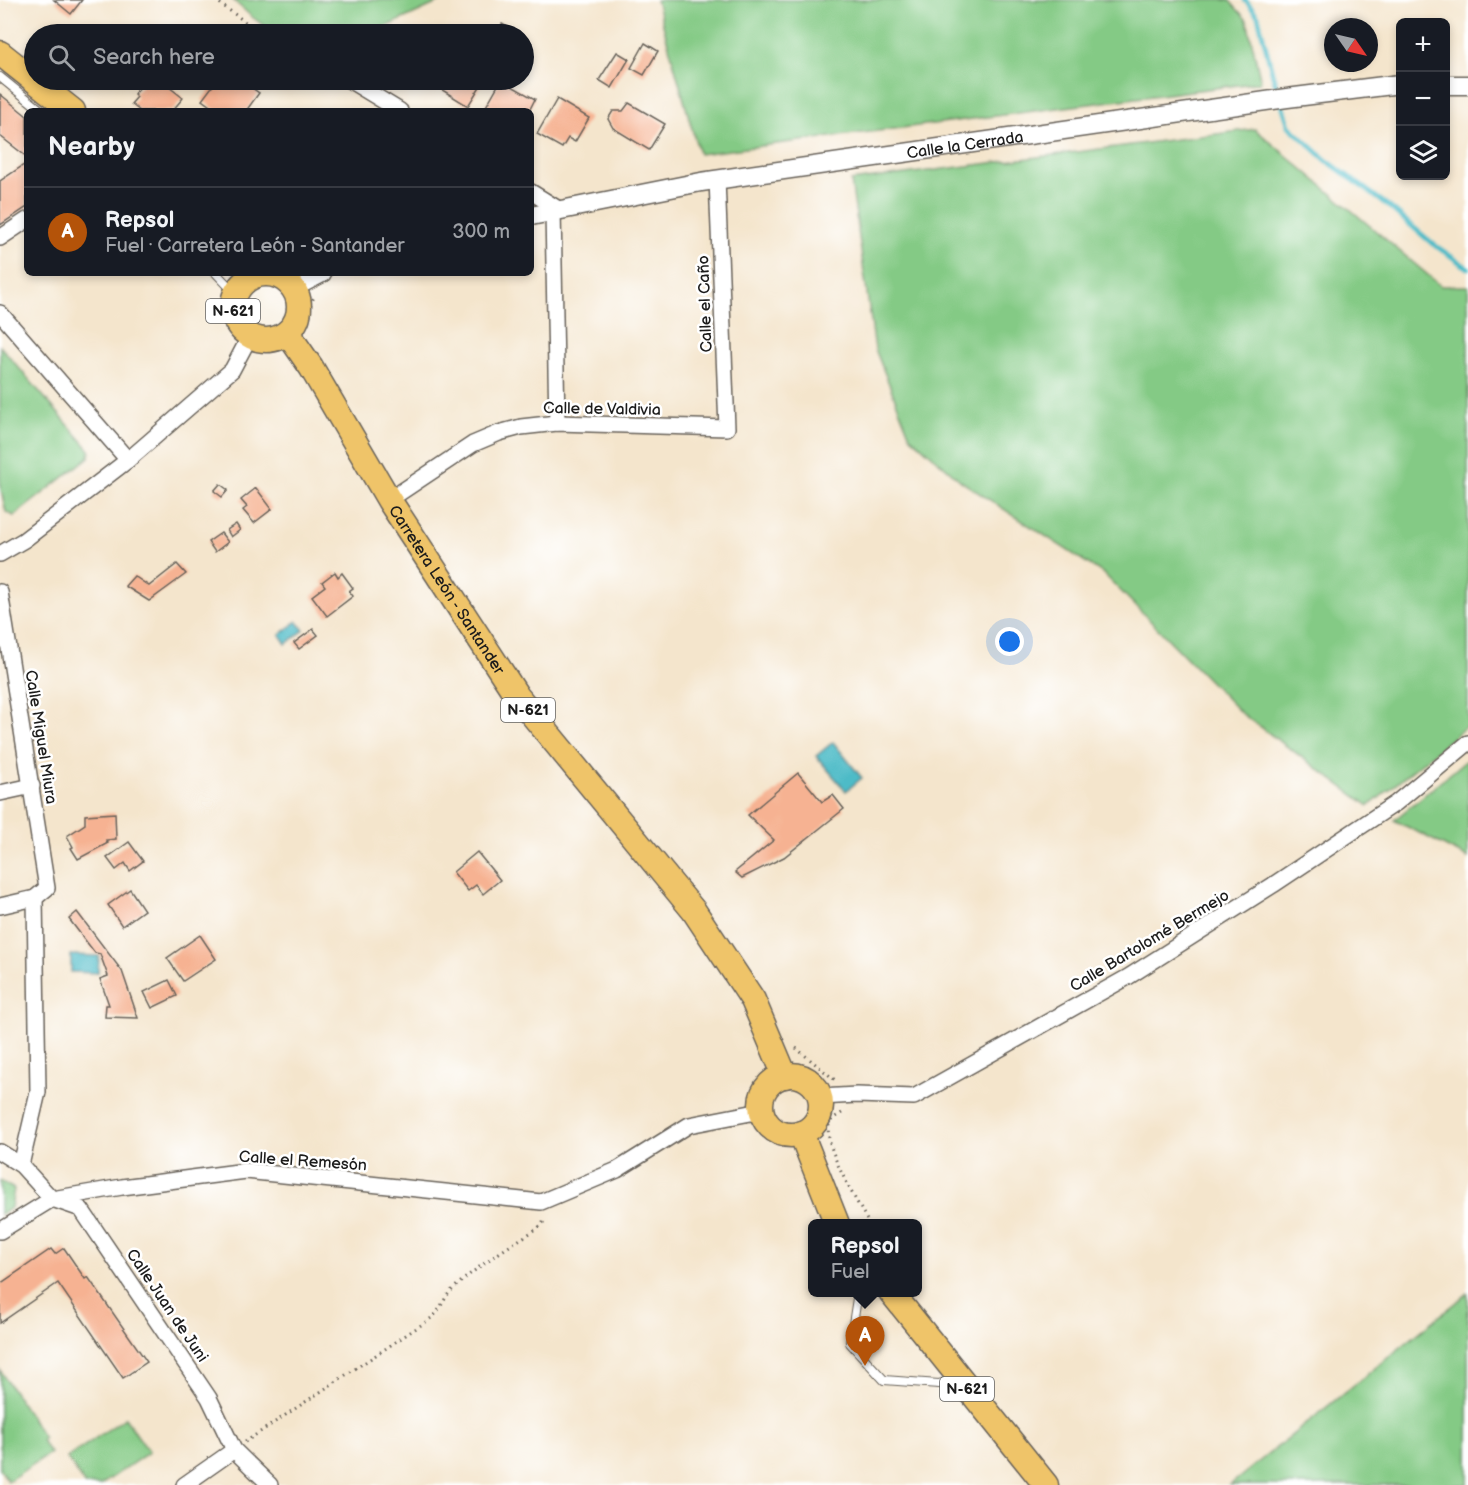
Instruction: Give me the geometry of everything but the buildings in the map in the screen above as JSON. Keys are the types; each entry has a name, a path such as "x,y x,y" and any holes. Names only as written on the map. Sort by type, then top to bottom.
{"highway":[{"path":"0,53 24,72"},
{"path":"47,90 69,108"},
{"name":"N-621","path":"277,276 293,288"},
{"name":"N-621","path":"244,281 233,310 241,329 250,336 260,339 271,339 290,330"},
{"path":"290,330 298,312 299,302 293,288"},
{"name":"Carretera León - Santander","path":"290,330 293,341 311,367 389,500 517,696 694,911 753,1000 785,1076"},
{"path":"785,1076 798,1076 807,1080 815,1087 820,1097 818,1117 809,1129 801,1133 787,1135 777,1132 764,1119 761,1110 762,1096 768,1086 774,1080 785,1076"},
{"path":"801,1133 835,1219"},
{"name":"N-621","path":"894,1297 1046,1485"}],"street":[{"name":"Calle la Cerrada","path":"534,215 717,179 1396,85"},
{"path":"1450,85 1468,85"},
{"path":"365,90 395,108"},
{"name":"Calle el Caño","path":"717,179 727,428"},
{"path":"534,194 556,211 557,423"},
{"path":"0,238 24,222"},
{"path":"293,288 316,276"},
{"path":"0,313 128,460"},
{"path":"0,554 24,540 128,460 232,370 250,336"},
{"name":"Calle de Valdivia","path":"389,500 473,444 521,427 557,423 727,428"},
{"name":"Calle Miguel Miura","path":"0,592 48,888 35,898"},
{"name":"Calle Bartolomé Bermejo","path":"820,1097 914,1096 1128,977 1263,891 1396,803 1468,743"},
{"path":"0,793 32,786"},
{"path":"0,906 35,898 38,1092 21,1165"},
{"path":"542,1202 617,1170 689,1125 761,1110"},
{"path":"0,1152 21,1165 52,1199"},
{"name":"Calle el Remesón","path":"0,1231 52,1199 122,1187 246,1171 542,1202"},
{"name":"Calle Juan de Juni","path":"52,1199 81,1209 209,1398 234,1449 270,1485"},
{"path":"184,1485 234,1449"}],"lane":[{"path":"0,77 38,108"},
{"path":"226,276 244,281"},
{"path":"857,1297 850,1343 884,1380 939,1384 958,1378"}],"path":[{"path":"216,0 248,24"},
{"path":"234,1449 433,1317 445,1304 450,1291 487,1261 538,1228 544,1217 542,1202"}],"green space":[{"path":"233,0 444,0 392,24 262,24"},
{"path":"656,0 1229,0 1247,20 1261,82 699,154"},
{"path":"1255,129 1441,286 1468,286 1468,725 1369,806 1241,713 1104,574 962,482 910,436 875,349 851,181"},
{"path":"0,346 90,450 89,457 14,516 6,512 0,486"},
{"path":"1468,759 1468,858 1394,820"},
{"path":"0,1181 14,1189 11,1208 0,1215"},
{"path":"1468,1293 1468,1485 1230,1485"},
{"path":"0,1370 44,1438 41,1440 50,1453 8,1481 0,1469"},
{"path":"125,1418 149,1452 101,1485 85,1485 67,1458"}],"water":[{"path":"297,621 304,630 286,644 280,635"},
{"path":"833,742 862,778 846,791 816,756"},
{"path":"71,955 99,956 98,973 71,972"}],"waterway":[{"path":"1245,0 1258,16 1273,76 1289,126 1326,160 1387,205 1433,244 1468,268"}],"place":[{"name":"Repsol","path":"865,1366"}]}
